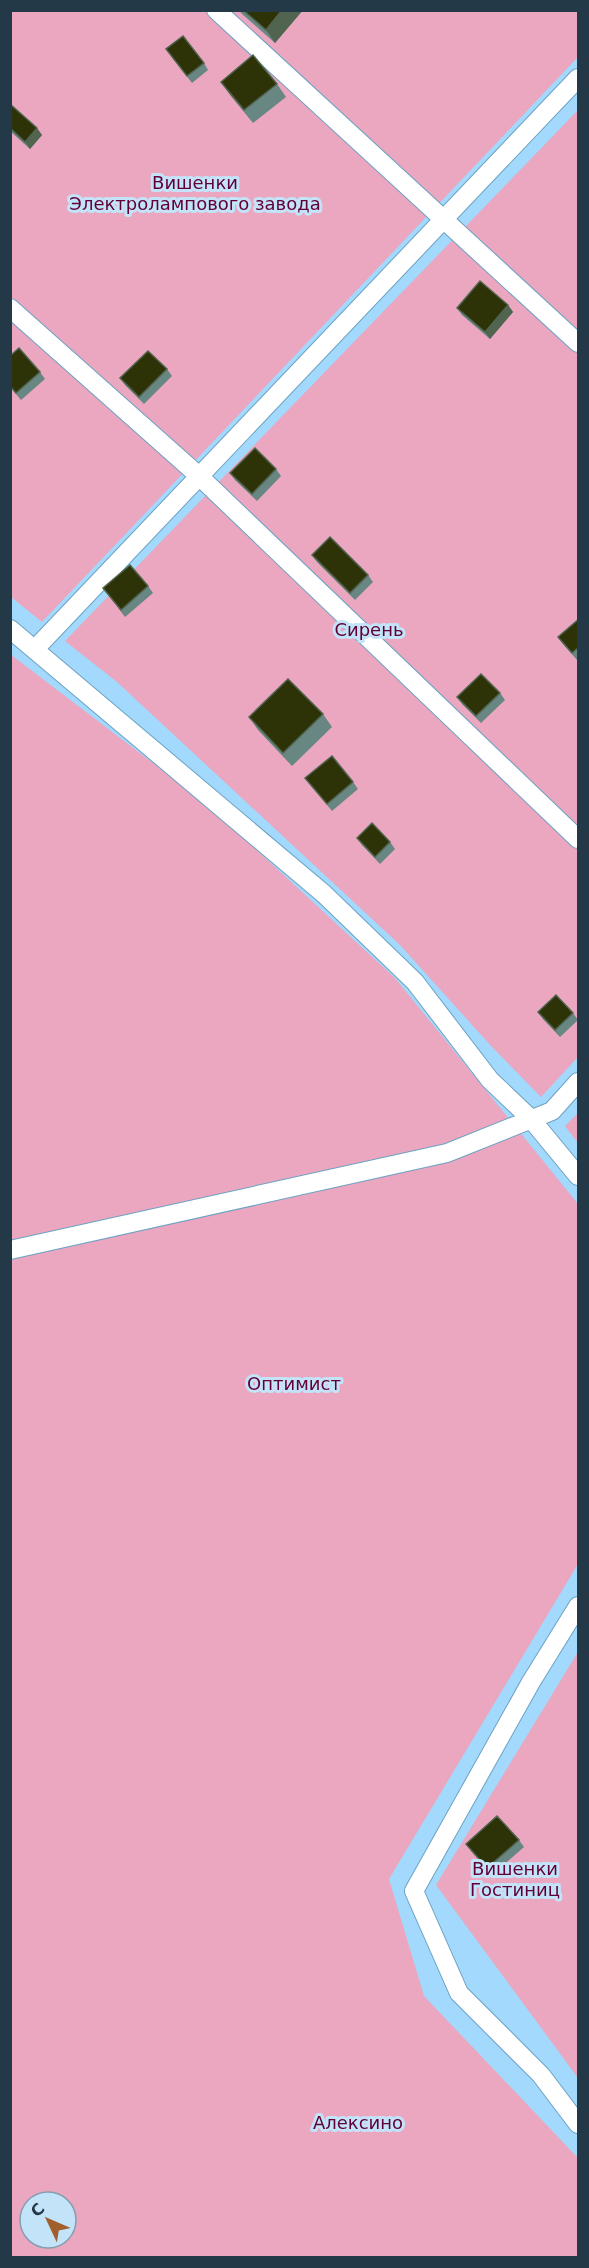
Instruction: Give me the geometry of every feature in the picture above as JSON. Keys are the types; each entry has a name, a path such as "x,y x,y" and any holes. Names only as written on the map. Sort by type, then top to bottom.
{"lane":[{"path":"216,10 579,343"},
{"path":"35,649 579,78"},
{"path":"10,308 200,476 579,839"},
{"path":"10,629 324,894 415,982 490,1080 531,1119 579,1176"},
{"path":"10,1250 447,1153 552,1111 579,1082"},
{"path":"579,1605 531,1682 414,1891 459,1993 541,2075 579,2124"}],"green space":[{"name":"Вишенки Электролампового завода","path":"10,11 578,11 578,57 42,622 11,597"},
{"name":"Сирень","path":"578,110 578,1057 541,1097 492,1047 400,945 117,682 65,641"},
{"name":"Оптимист","path":"10,654 208,805 395,978 578,1204 578,1564 389,1879 424,1996 578,2158 578,2257 11,2257"},
{"path":"578,1113 578,1143 565,1126"},
{"name":"Вишенки Гостиниц","path":"578,1652 578,2078 436,1885"}],"building":[{"path":"243,10 282,10 266,30"},
{"path":"183,36 204,63 187,76 166,49"},
{"path":"253,55 277,84 244,110 221,82"},
{"path":"10,104 37,128 25,142 10,128"},
{"path":"480,281 508,305 485,332 457,308"},
{"path":"19,348 40,372 16,393 10,386 10,356"},
{"path":"148,351 167,369 139,397 120,378"},
{"path":"255,448 276,469 252,494 230,473"},
{"path":"330,537 368,575 350,593 312,555"},
{"path":"130,565 148,586 121,610 103,588"},
{"path":"579,619 579,647 572,653 558,637"},
{"path":"481,674 500,693 476,716 457,697"},
{"path":"288,679 323,714 283,753 249,717"},
{"path":"332,756 353,782 327,804 305,778"},
{"path":"372,823 390,842 375,857 357,838"},
{"path":"556,995 573,1013 555,1030 538,1012"},
{"path":"497,1816 519,1840 487,1868 466,1844"}],"park label":[{"name":"Алексино","path":"358,2123"}]}
